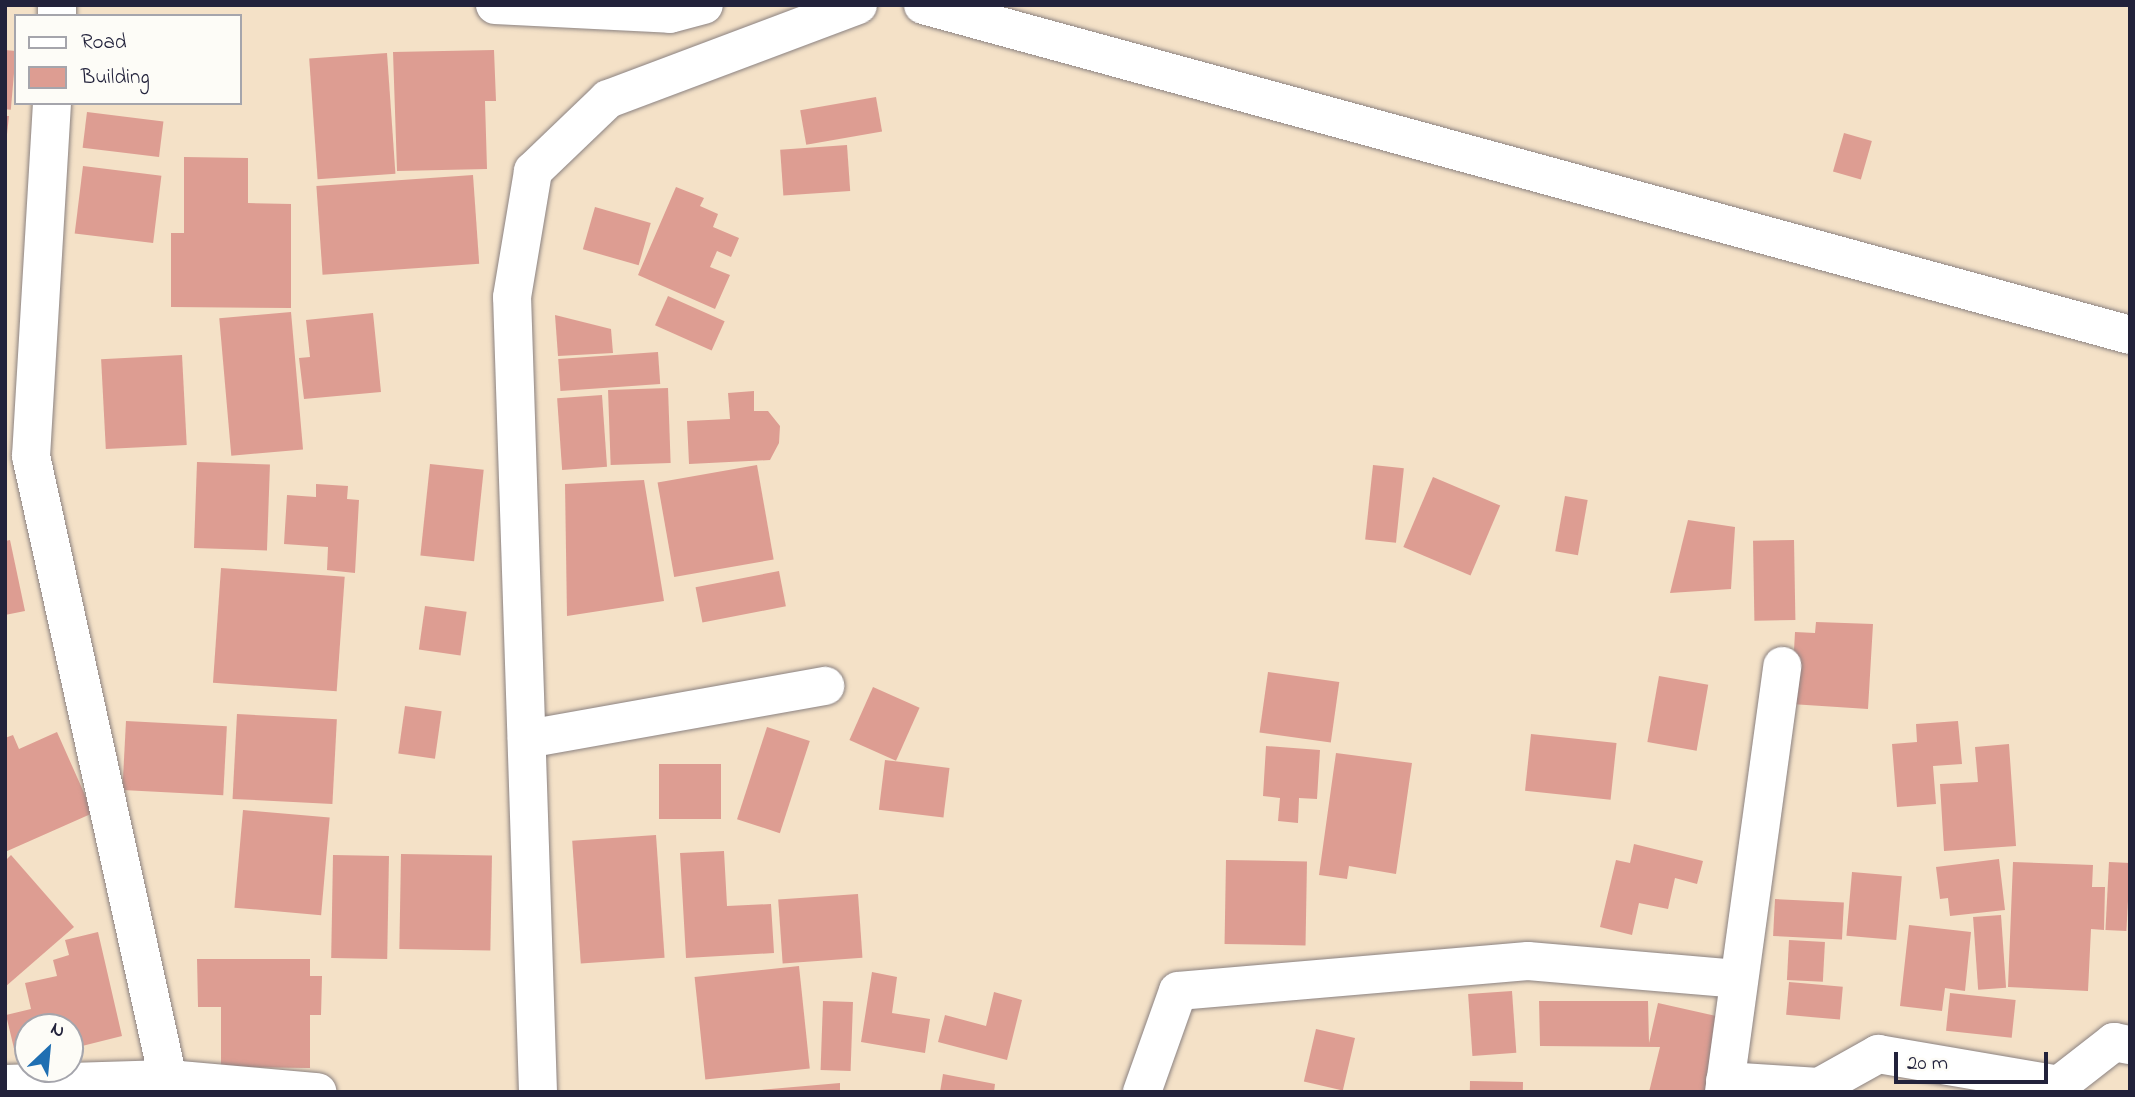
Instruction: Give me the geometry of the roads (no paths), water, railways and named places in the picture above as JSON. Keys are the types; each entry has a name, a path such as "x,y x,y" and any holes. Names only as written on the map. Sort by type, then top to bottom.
{"street":[{"path":"495,5 670,14 704,5"},
{"path":"537,1092 512,297 533,171 608,99 858,5"},
{"path":"923,5 2130,335"},
{"path":"52,105 31,456 168,1079"},
{"path":"1782,666 1737,979 1725,1086 1819,1087 1878,1054 2059,1085 2114,1042 2130,1045"},
{"path":"527,739 825,686"},
{"path":"1142,1092 1178,991 1528,961 1737,979"},
{"path":"5,1084 168,1079 317,1092"}]}
